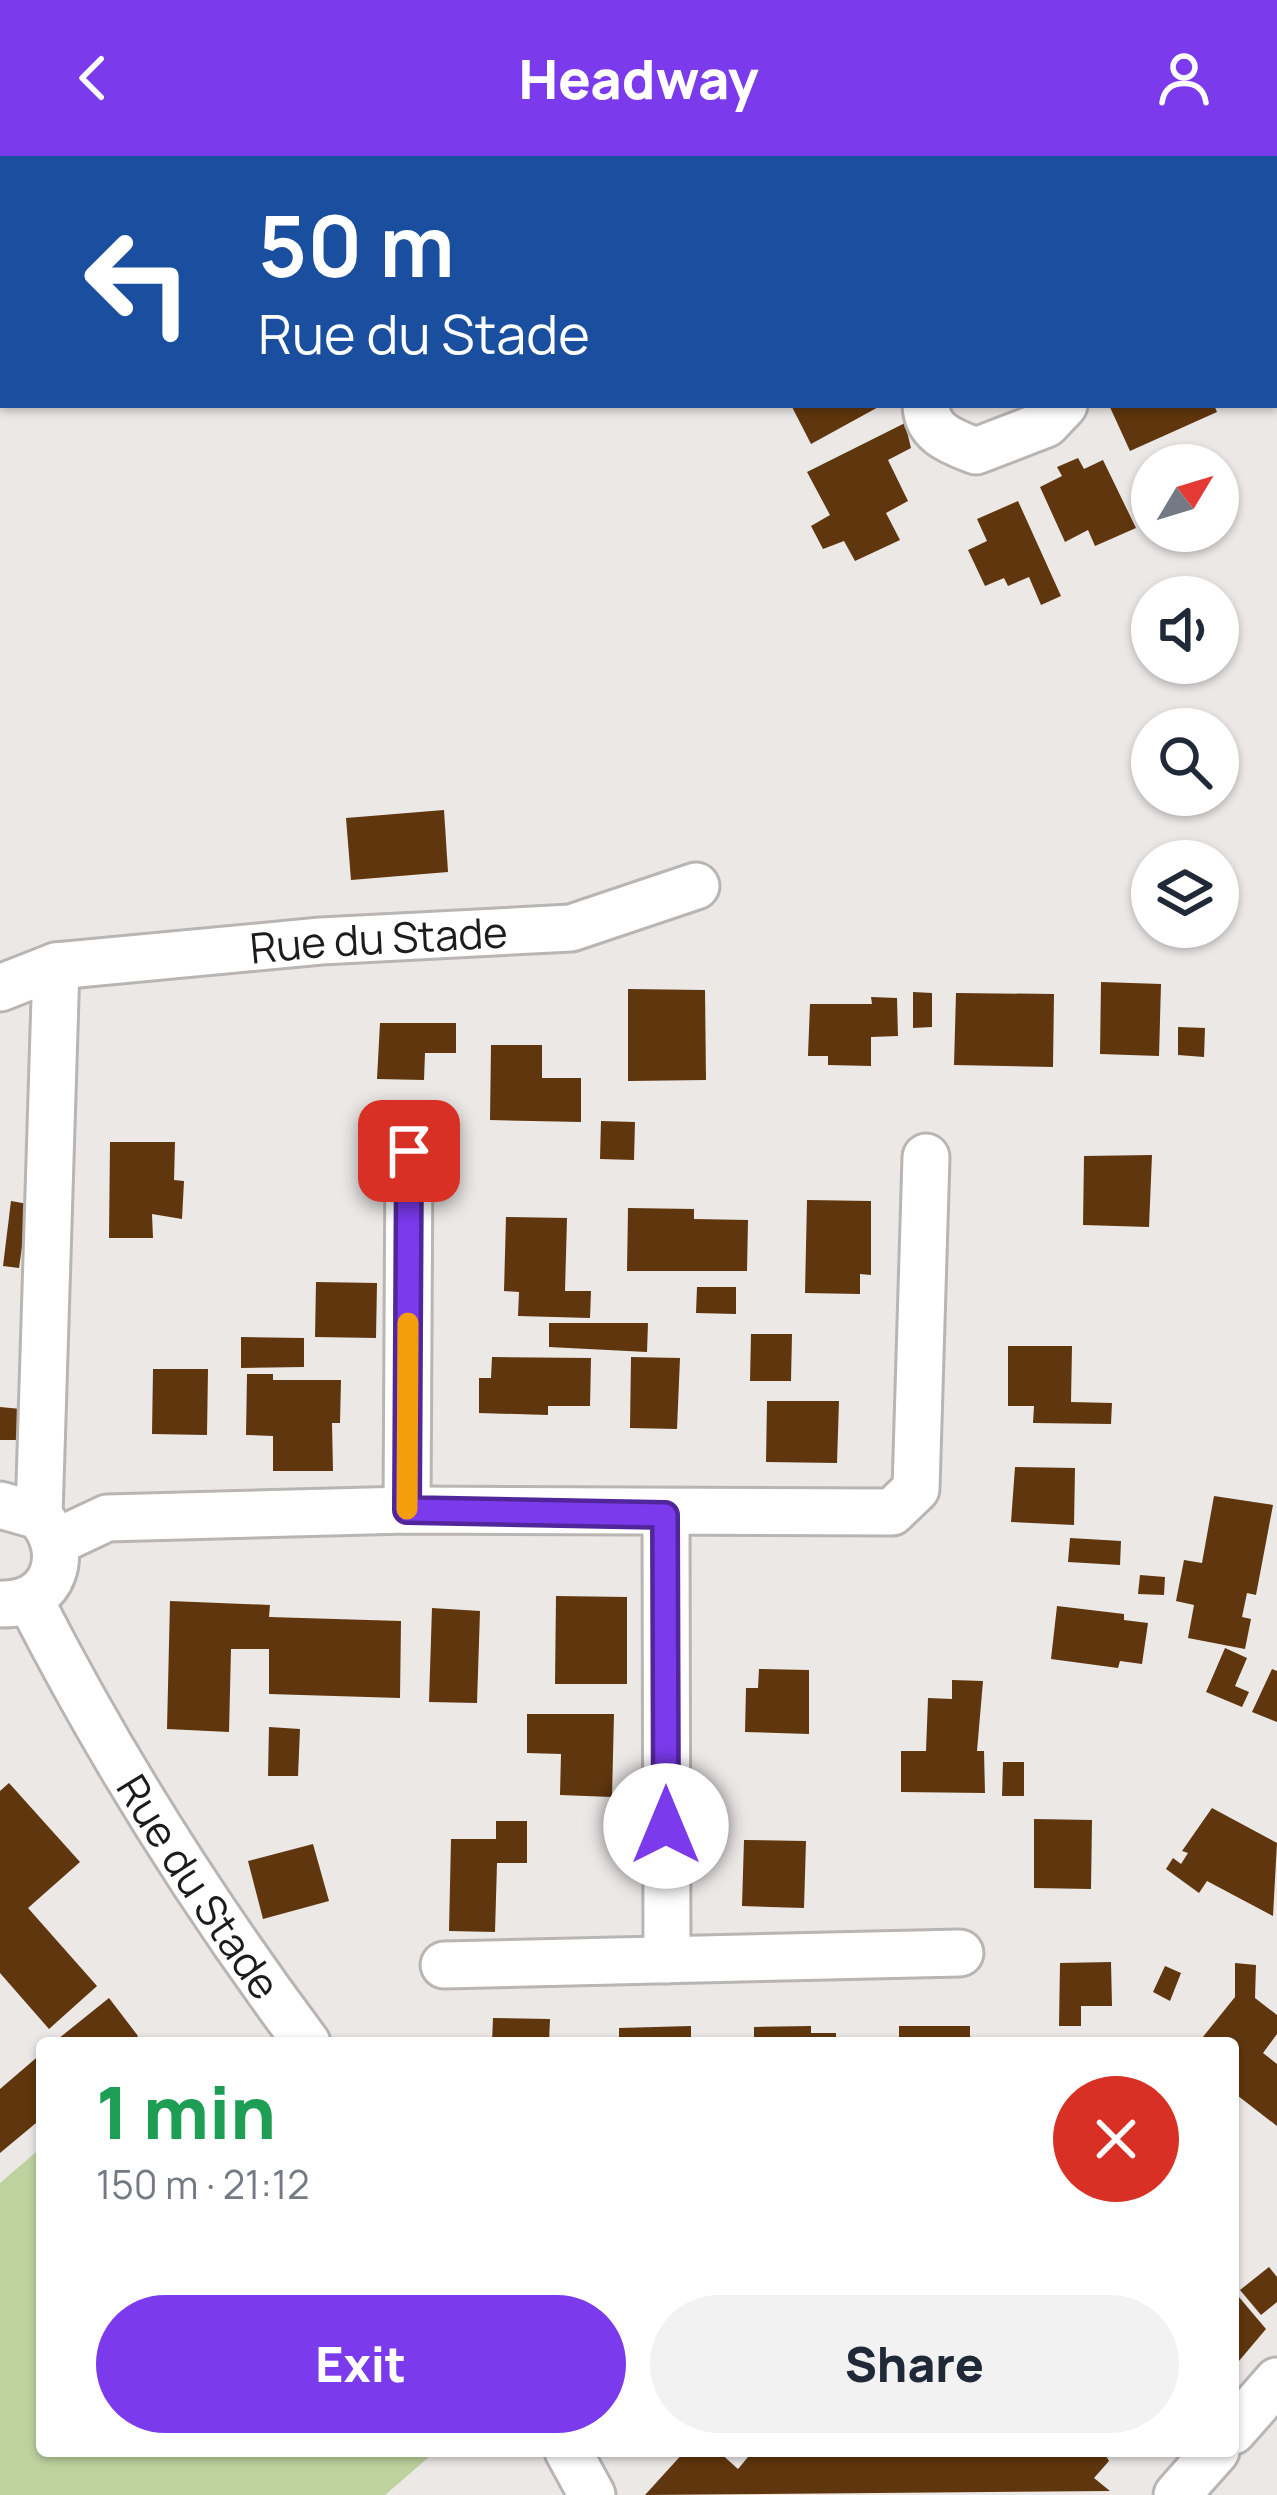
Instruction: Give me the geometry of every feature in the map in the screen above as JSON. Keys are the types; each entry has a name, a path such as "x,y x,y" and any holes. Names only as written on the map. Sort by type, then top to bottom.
{"street":[{"path":"926,408 926,417 943,438 976,451 1046,424 1061,408"},
{"name":"Rue du Stade","path":"0,988 56,966 321,941 571,928 696,886"},
{"path":"15,1602 53,1575 32,1521 56,966"},
{"path":"407,1510 409,1151"},
{"path":"32,1521 407,1510 873,1515 908,1502 916,1489 926,1157"},
{"path":"665,1515 667,1960"},
{"name":"Rue du Stade","path":"15,1602 196,1891 303,2037"},
{"path":"444,1965 960,1953"},
{"path":"1239,2425 1277,2381"},
{"path":"571,2457 592,2495"},
{"path":"1177,2495 1211,2457"}],"green space":[{"path":"36,2152 36,2457 429,2457 385,2495 0,2495 0,2183"}],"building":[{"path":"793,408 877,408 811,444"},
{"path":"1110,408 1215,408 1217,412 1146,444 1131,444 1131,451"},
{"path":"905,423 911,448 888,460 908,501 886,513 900,540 855,561 844,541 823,549 811,526 830,515 807,472"},
{"path":"1078,458 1084,469 1103,460 1131,518 1131,530 1095,546 1088,530 1065,542 1040,487 1062,476 1057,467"},
{"path":"1018,501 1061,596 1041,605 1029,577 1008,586 1004,578 985,586 968,550 987,541 977,519"},
{"path":"444,810 448,872 351,880 346,818"},
{"path":"1101,982 1161,984 1159,1056 1100,1054"},
{"path":"628,989 705,990 706,1080 628,1081"},
{"path":"913,992 932,993 932,1027 913,1028"},
{"path":"956,993 1054,994 1053,1067 954,1065"},
{"path":"871,997 897,998 898,1036 871,1037 871,1066 828,1065 828,1056 808,1056 810,1004 872,1004"},
{"path":"380,1023 456,1023 456,1053 425,1053 424,1080 377,1079"},
{"path":"1178,1027 1205,1028 1204,1057 1178,1055"},
{"path":"491,1045 542,1045 542,1078 581,1078 581,1122 490,1120"},
{"path":"601,1121 635,1122 634,1160 600,1159"},
{"path":"110,1142 175,1142 174,1180 184,1181 182,1219 152,1214 153,1238 109,1238"},
{"path":"1152,1155 1149,1227 1083,1225 1084,1156"},
{"path":"807,1200 871,1201 871,1275 860,1274 860,1294 805,1293"},
{"path":"11,1201 28,1204 19,1268 3,1266"},
{"path":"628,1208 694,1209 694,1219 748,1220 747,1271 627,1271"},
{"path":"506,1217 567,1218 565,1291 591,1291 590,1318 518,1316 519,1292 504,1291"},
{"path":"316,1282 377,1283 376,1338 315,1337"},
{"path":"697,1287 736,1287 736,1314 696,1313"},
{"path":"549,1323 648,1323 647,1352 549,1347"},
{"path":"751,1334 792,1334 791,1381 750,1381"},
{"path":"241,1337 304,1338 304,1367 241,1368"},
{"path":"1008,1346 1072,1346 1071,1402 1112,1403 1111,1424 1033,1423 1034,1406 1008,1406"},
{"path":"492,1357 591,1358 590,1406 548,1406 548,1415 479,1413 479,1378 491,1378"},
{"path":"631,1357 680,1358 677,1429 630,1428"},
{"path":"153,1369 208,1369 207,1435 152,1434"},
{"path":"247,1374 273,1374 273,1380 341,1380 340,1423 332,1423 333,1471 273,1471 273,1436 246,1435"},
{"path":"767,1401 839,1401 837,1463 766,1462"},
{"path":"0,1407 21,1409 20,1440 0,1440"},
{"path":"1015,1467 1075,1468 1074,1525 1011,1522"},
{"path":"1214,1496 1273,1505 1256,1595 1247,1593 1242,1617 1251,1619 1245,1649 1188,1638 1194,1605 1176,1601 1184,1560 1202,1563"},
{"path":"1070,1538 1121,1541 1120,1565 1068,1562"},
{"path":"1140,1575 1165,1577 1164,1595 1138,1594"},
{"path":"556,1596 627,1597 627,1684 555,1684"},
{"path":"170,1601 270,1605 269,1617 401,1621 400,1698 269,1694 269,1649 231,1649 229,1732 167,1729"},
{"path":"1057,1606 1124,1614 1124,1620 1148,1623 1142,1664 1120,1661 1118,1668 1051,1659"},
{"path":"432,1608 480,1611 477,1703 429,1702"},
{"path":"1225,1648 1247,1658 1235,1686 1249,1692 1242,1707 1206,1692"},
{"path":"759,1669 809,1670 809,1734 745,1732 746,1688 758,1688"},
{"path":"1272,1669 1277,1671 1277,1722 1252,1712"},
{"path":"952,1680 983,1681 977,1751 984,1751 985,1793 901,1792 901,1751 926,1751 928,1698 952,1699"},
{"path":"527,1714 614,1714 612,1797 560,1795 561,1754 527,1753"},
{"path":"269,1727 300,1729 298,1776 268,1776"},
{"path":"1003,1762 1024,1762 1024,1796 1002,1796"},
{"path":"9,1783 80,1862 28,1908 97,1986 49,2029 0,1973 0,1791"},
{"path":"1212,1808 1277,1843 1273,1916 1207,1881 1199,1893 1166,1869 1173,1858 1181,1864 1188,1853 1182,1851"},
{"path":"1034,1819 1092,1820 1091,1889 1034,1888"},
{"path":"496,1821 527,1821 527,1863 497,1863 495,1932 449,1931 451,1839 496,1839"},
{"path":"744,1840 806,1841 804,1908 742,1906"},
{"path":"313,1844 329,1901 263,1919 248,1861"},
{"path":"1111,1962 1112,2006 1081,2006 1081,2026 1059,2026 1060,1963"},
{"path":"1235,1963 1256,1965 1255,1998 1277,2015 1277,2034 1263,2053 1277,2064 1277,2126 1239,2097 1239,2037 1203,2037 1235,1997"},
{"path":"1165,1966 1181,1973 1170,2001 1153,1992"},
{"path":"109,1998 138,2036 137,2037 60,2037"},
{"path":"493,2018 550,2019 549,2037 492,2037"},
{"path":"691,2026 691,2037 619,2037 619,2028"},
{"path":"811,2026 811,2033 836,2033 836,2037 754,2037 754,2027"},
{"path":"899,2026 970,2026 970,2037 899,2037"},
{"path":"36,2058 36,2123 0,2153 0,2089"},
{"path":"1269,2267 1277,2277 1277,2302 1261,2315 1240,2290"},
{"path":"1239,2297 1266,2329 1239,2361"},
{"path":"680,2457 725,2457 738,2469 748,2457 1107,2457 1109,2461 1094,2478 1110,2491 645,2495"}],"slow traffic":[{"path":"407,1509 408,1323"}],"route":[{"path":"409,1151 407,1510 665,1515 666,1826"}]}
